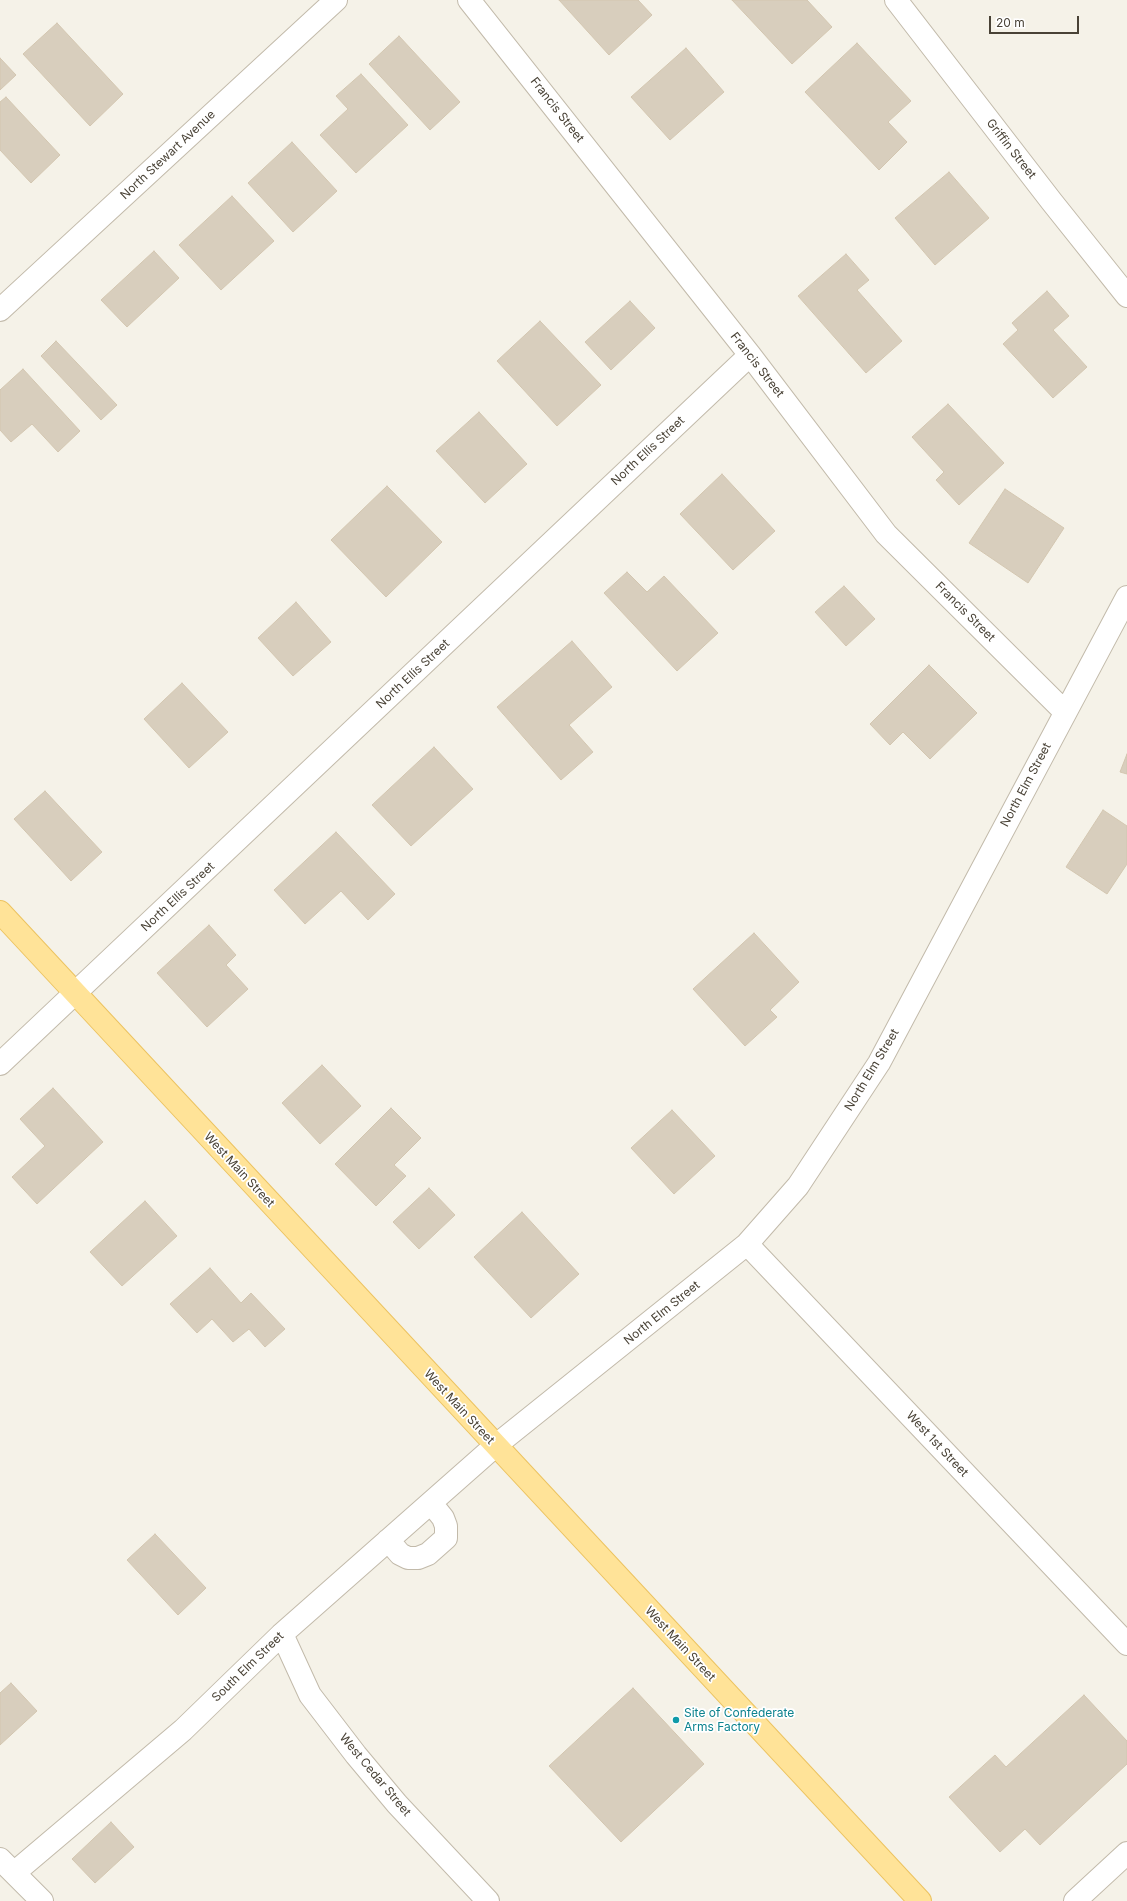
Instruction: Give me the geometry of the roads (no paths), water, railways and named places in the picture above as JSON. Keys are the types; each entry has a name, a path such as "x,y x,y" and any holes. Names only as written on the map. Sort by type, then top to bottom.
{"main road":[{"name":"West Main Street","path":"0,912 495,1446 920,1901"}],"street":[{"name":"North Stewart Avenue","path":"0,310 336,0"},
{"name":"Francis Street","path":"469,0 750,355 886,534 1065,712"},
{"name":"Griffin Street","path":"896,0 1052,202 1127,296"},
{"name":"North Ellis Street","path":"0,1064 750,355"},
{"name":"North Elm Street","path":"495,1446 748,1244 798,1186 879,1063 1127,597"},
{"name":"West 1st Street","path":"748,1244 1127,1644"},
{"name":"South Elm Street","path":"7,1866 183,1730 282,1634 495,1446"},
{"path":"388,1540 400,1554 408,1558 418,1558 428,1554 446,1538 446,1526 443,1518 431,1502"},
{"name":"West Cedar Street","path":"282,1634 310,1695 347,1743 398,1804 488,1901"},
{"path":"1079,1900 1127,1853"},
{"path":"7,1866 42,1901"}],"place":[{"name":"Site of Confederate Arms Factory","path":"676,1720"}]}
